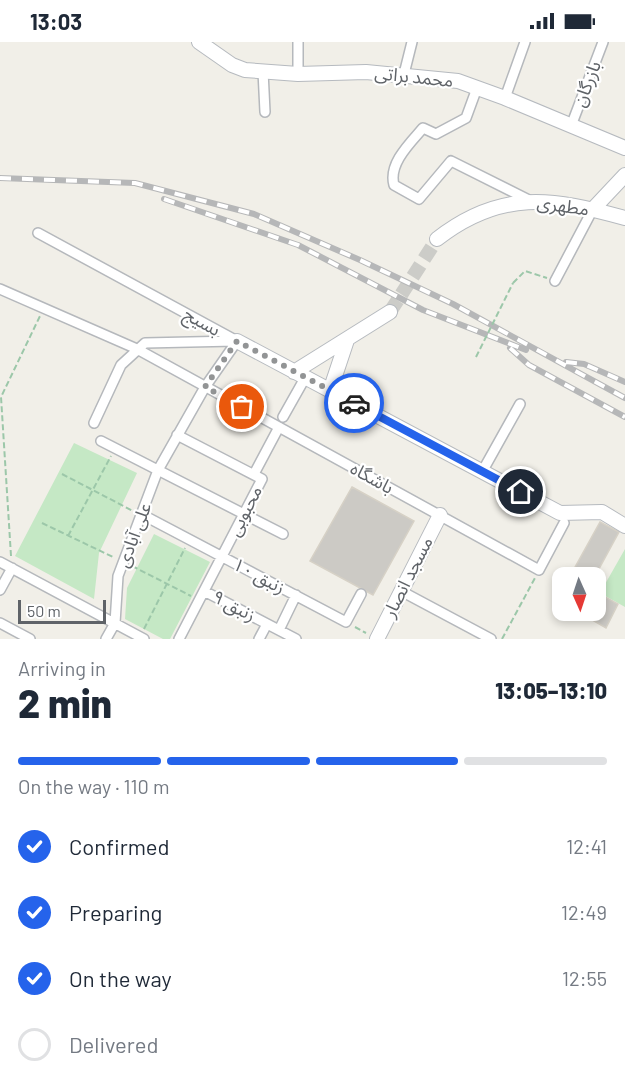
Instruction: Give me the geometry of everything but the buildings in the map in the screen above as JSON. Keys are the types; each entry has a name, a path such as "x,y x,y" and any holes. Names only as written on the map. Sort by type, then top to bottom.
{"street":[{"name":"محمد براتی","path":"199,42 232,65 263,71 298,74 366,72 458,81 625,148"},
{"path":"298,42 298,74"},
{"path":"404,74 412,42"},
{"path":"505,98 525,42"},
{"name":"بازرگان","path":"571,126 603,42"},
{"path":"263,71 265,112"},
{"path":"477,88 466,117 436,134 423,128 404,148 392,177 394,185 419,199 452,161 531,201"},
{"path":"555,280 593,209 624,173"},
{"name":"مطهری","path":"437,239 454,226 479,214 503,205 531,201 554,201 625,218"},
{"name":"بسیج","path":"39,233 560,513 602,512 625,525"},
{"name":"باشگاه","path":"0,289 137,350 539,570"},
{"path":"283,417 300,375 390,312"},
{"path":"330,391 347,340"},
{"path":"94,423 121,365 145,343 237,341"},
{"name":"علی آبادی","path":"106,639 115,623 117,585 123,562 158,470 205,387 237,341"},
{"path":"482,471 520,404"},
{"name":"محبوبی","path":"178,639 243,514 279,428"},
{"path":"177,435 258,477"},
{"path":"101,441 283,534"},
{"name":"زنبق ۱۰","path":"141,514 346,622"},
{"name":"مسجد انصار","path":"372,636 401,591 440,515"},
{"path":"539,570 564,523"},
{"path":"0,562 142,638"},
{"path":"0,590 12,568"},
{"name":"زنبق ۹","path":"204,591 296,639"},
{"path":"401,591 490,639"},
{"path":"346,622 361,594"},
{"path":"279,630 296,596"},
{"path":"0,623 30,639"},
{"path":"259,639 267,624"}],"path":[{"path":"476,357 513,283 525,271 555,280"},
{"path":"12,568 1,397 44,309"},
{"path":"68,536 115,448"},
{"path":"62,474 141,514"},
{"path":"42,523 199,600"},
{"path":"142,638 190,540"},
{"path":"502,639 539,570"},
{"path":"346,622 372,636"}],"green space":[{"path":"74,443 137,473 99,553 94,599 15,556"},
{"path":"154,534 210,562 170,639 163,639 125,619 127,588"},
{"path":"625,549 625,607 606,596 606,582"}],"tunnel":[{"path":"390,312 437,239"}],"railway":[{"path":"0,178 135,183 254,214 453,304 625,398"},
{"path":"164,199 298,245 423,310 526,350"},
{"path":"510,348 529,365 625,417"},
{"path":"566,362 584,364 625,382"}],"way so far":[{"path":"242,407 205,387 237,341 354,403"}],"route":[{"path":"354,403 521,492"}]}
